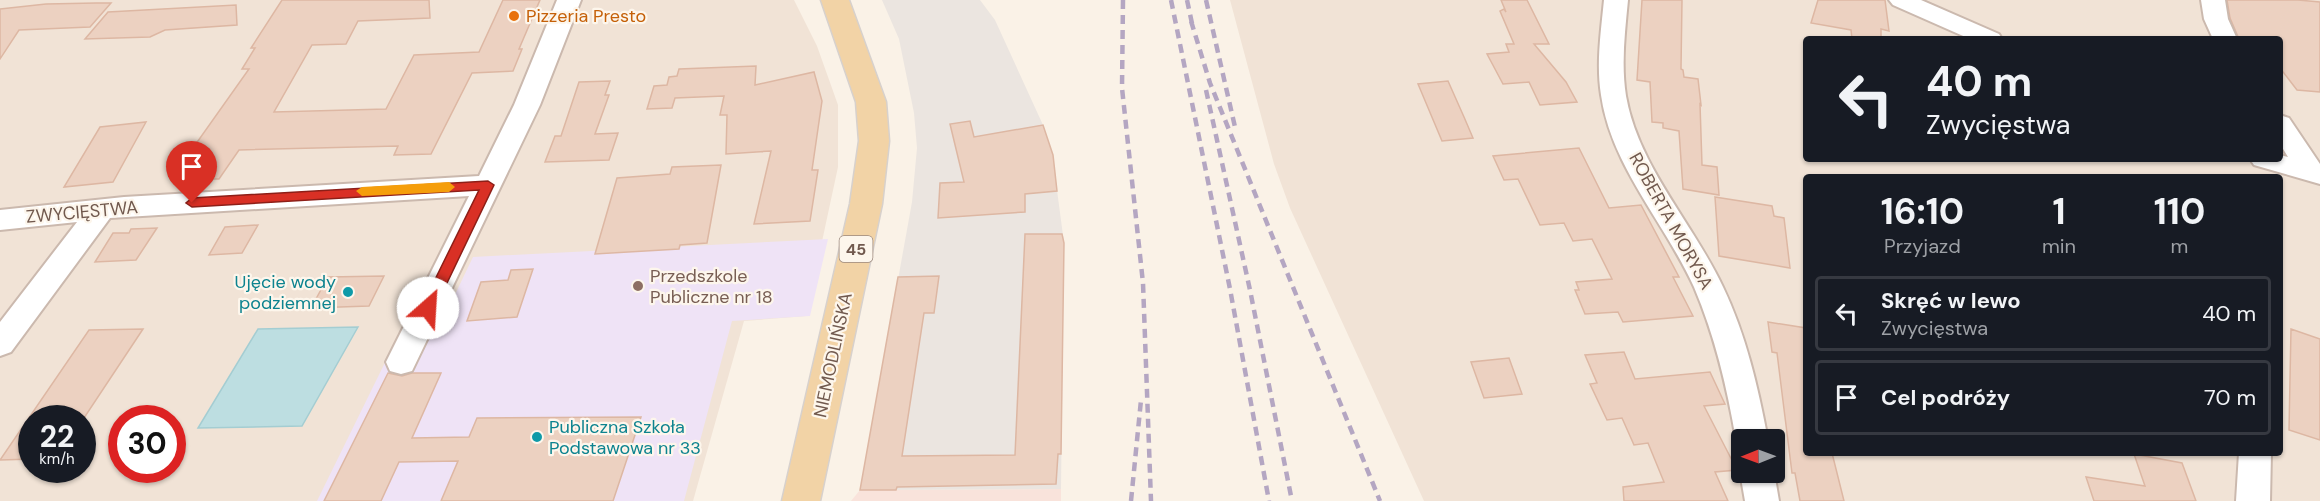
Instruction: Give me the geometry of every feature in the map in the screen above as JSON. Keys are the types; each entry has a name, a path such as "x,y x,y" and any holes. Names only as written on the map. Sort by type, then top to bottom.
{"main road":[{"name":"NIEMODLIŃSKA","path":"801,501 866,204 874,141 871,102 835,0"}],"street":[{"path":"401,362 527,105 569,0"},
{"name":"ROBERTA MORYSA","path":"1616,0 1611,68 1615,108 1634,159 1698,265 1725,326 1737,361 1750,429"},
{"path":"1901,0 1983,36"},
{"path":"2213,0 2216,19 2224,36"},
{"path":"2283,128 2316,174"},
{"path":"2274,162 2316,174"},
{"name":"ZWYCIĘSTWA","path":"0,220 329,193 488,185"},
{"path":"0,344 101,210"},
{"path":"2253,501 2255,456"},
{"path":"1759,483 1762,501"}],"shaded area":[{"path":"0,0 794,0 817,46 838,105 838,167 806,316 744,321 693,501 0,501"},
{"path":"882,0 980,0 995,20 1043,125 1055,175 1064,243 1061,489 860,490 912,202 917,148 914,113 899,39"},
{"path":"1230,0 2207,0 2219,36 1803,36 1803,162 2283,162 2283,36 2229,36 2217,0 2320,0 2320,501 1765,501 1764,483 1785,483 1785,429 1762,429 1761,404 1738,321 1699,267 1739,429 1731,429 1731,483 1748,483 1759,501 1424,501 1290,208 1274,164"},
{"path":"828,239 810,316 732,321 684,501 317,501 399,334 436,334 473,257"},
{"path":"1061,489 1061,501 851,501 860,490"}],"water":[{"path":"358,327 302,426 198,428 258,329"}],"building":[{"path":"282,0 429,0 430,18 358,21 346,44 312,45 274,112 386,109 414,55 479,52 503,0 540,0 519,49 522,49 513,71 472,73 431,154 394,155 398,146 239,150 219,179 171,179 249,69 242,69 255,48 251,48"},
{"path":"1501,0 1527,0 1549,44 1534,44 1566,82 1577,102 1540,105 1529,82 1503,84 1487,54 1509,52 1506,44 1514,44 1500,11 1504,9 1506,12"},
{"path":"1642,0 1682,0 1681,69 1684,77 1698,79 1702,165 1717,167 1719,195 1683,189 1679,131 1663,128 1663,123 1652,122 1650,82 1637,80"},
{"path":"1818,0 1885,0 1889,31 1881,29 1881,36 1852,36 1851,30 1811,23"},
{"path":"2227,0 2320,2 2320,92 2297,90 2283,72 2283,36 2238,36 2230,18"},
{"path":"111,3 90,27 19,30 0,59 0,9 46,4"},
{"path":"236,5 237,25 165,30 150,37 85,39 108,12"},
{"path":"756,66 755,85 814,72 822,101 812,170 818,170 810,221 754,224 771,151 726,154 727,115 720,115 724,96 675,98 672,108 647,109 654,86 667,85 669,77 677,76 679,69"},
{"path":"610,81 605,95 609,95 595,134 618,133 609,160 545,162 555,136 561,136 579,82"},
{"path":"1448,81 1473,138 1442,141 1418,84"},
{"path":"970,121 974,137 1043,125 1053,155 1057,191 1025,194 1025,212 938,218 940,183 964,182 950,124"},
{"path":"146,122 113,182 64,187 100,127"},
{"path":"1579,148 1609,208 1641,205 1679,277 1673,277 1693,316 1623,322 1618,312 1585,314 1575,290 1579,290 1576,282 1612,279 1592,239 1573,241 1564,223 1540,225 1518,179 1504,180 1493,156"},
{"path":"721,165 707,243 680,245 679,249 595,254 617,178 670,174 672,167"},
{"path":"1715,197 1772,206 1774,216 1784,218 1790,268 1719,256"},
{"path":"258,225 242,253 209,255 225,227"},
{"path":"157,228 136,260 95,262 113,233 129,233 131,229"},
{"path":"1025,234 1062,234 1064,243 1061,454 1058,454 1056,484 897,487 896,490 860,490 898,277 939,276 934,313 924,313 902,456 1015,455"},
{"path":"533,269 517,317 467,321 481,282 508,280 511,270"},
{"name":"Ujęcie wody podziemnej","path":"384,276 369,306 311,308 328,277"},
{"path":"1768,322 1803,328 1803,456 1833,456 1844,501 1800,501 1795,473 1792,473 1777,353 1772,352"},
{"path":"143,329 93,405 38,405 89,330"},
{"path":"2291,329 2320,339 2320,440 2289,430"},
{"path":"1624,352 1635,379 1710,372 1725,404 1704,406 1731,458 1731,471 1715,472 1728,501 1624,501 1623,487 1664,482 1648,443 1634,445 1622,418 1607,420 1590,384 1597,383 1585,355"},
{"path":"1509,358 1522,394 1484,398 1471,362"},
{"name":"Publiczna Szkoła Podstawowa nr 33","path":"388,373 402,376 412,373 441,373 412,438 469,437 477,418 641,417 613,501 441,501 458,461 399,462 381,501 324,501"},
{"path":"18,434 18,459 0,460"},
{"path":"2135,456 2182,463 2196,501 2094,501 2086,477 2145,486"}],"railway":[{"path":"1123,0 1122,88 1143,283 1151,501"},
{"path":"1171,0 1230,289 1269,501"},
{"path":"1187,0 1193,26"},
{"path":"1206,0 1235,127"},
{"path":"1191,21 1193,26"},
{"path":"1193,26 1210,83 1380,501"},
{"path":"1206,90 1250,290 1292,501"},
{"path":"1131,501 1141,400"}],"slow traffic":[{"path":"362,191 449,187"}],"place":[{"name":"Pizzeria Presto","path":"514,16"},
{"name":"Przedszkole Publiczne nr 18","path":"638,286"},
{"name":"Ujęcie wody podziemnej","path":"348,292"},
{"name":"Publiczna Szkoła Podstawowa nr 33","path":"537,437"}],"route":[{"path":"192,203 488,185 428,308"}]}
